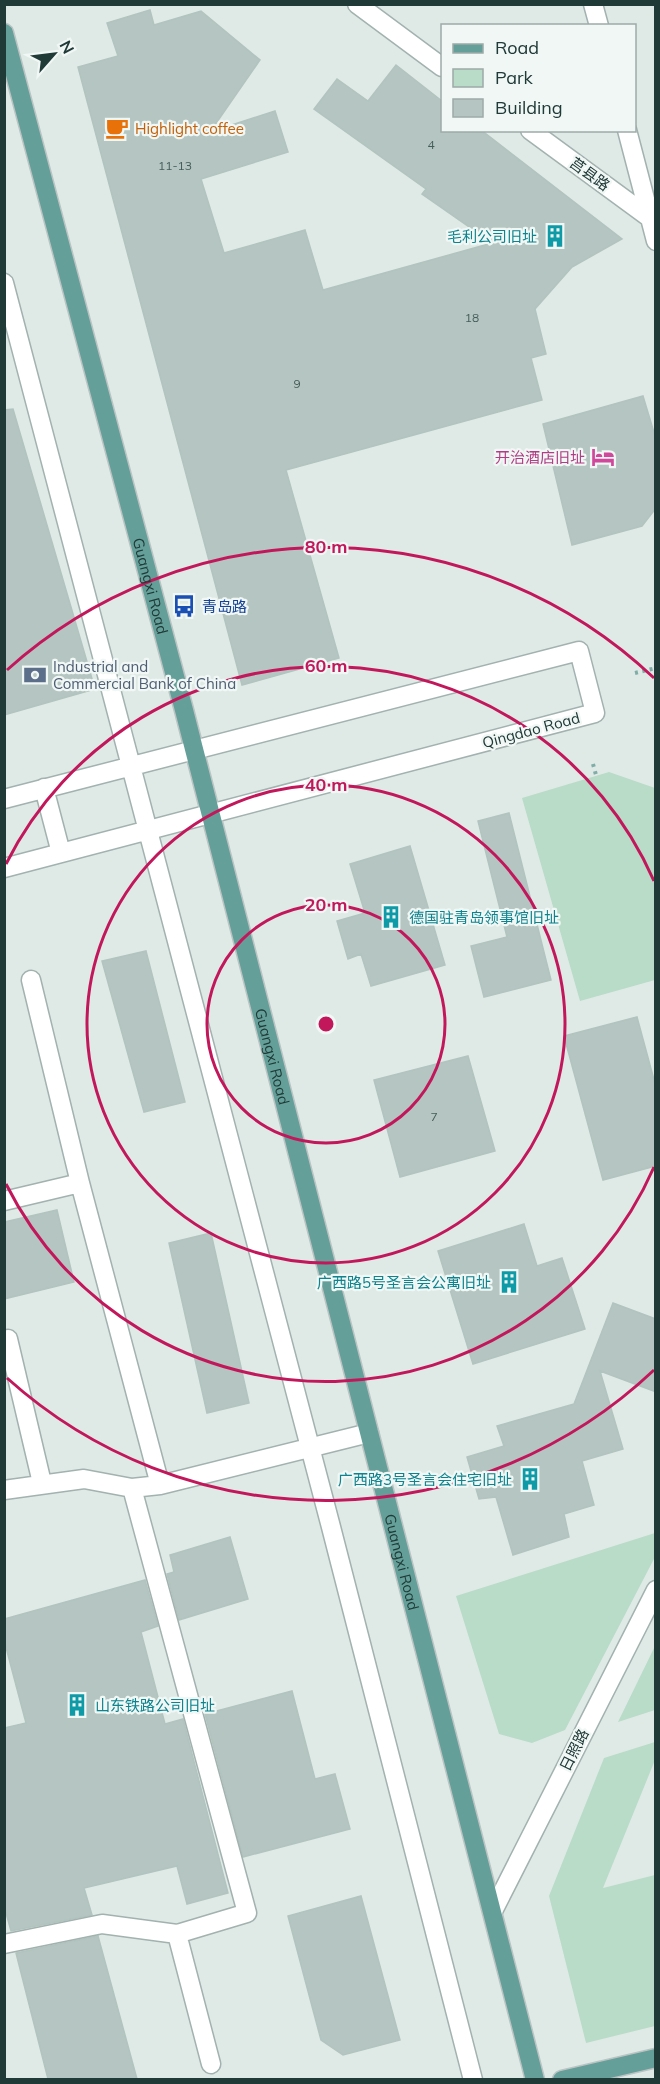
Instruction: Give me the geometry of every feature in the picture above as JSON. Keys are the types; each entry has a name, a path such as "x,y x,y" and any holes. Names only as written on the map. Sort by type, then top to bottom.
{"main road":[{"name":"Guangxi Road","path":"4,33 193,749 494,1911 535,2079"},
{"path":"562,2079 656,2058"}],"street":[{"path":"357,4 441,66"},
{"path":"593,4 598,24"},
{"name":"莒县路","path":"533,132 650,218"},
{"path":"628,132 656,241"},
{"path":"4,283 149,831 473,2079"},
{"name":"Qingdao Road","path":"4,799 579,651 595,713 210,816 4,868"},
{"path":"44,788 61,854"},
{"path":"31,980 80,1183 160,1485"},
{"path":"4,1201 80,1183"},
{"path":"8,1339 42,1483"},
{"path":"4,1490 84,1479 132,1488 160,1485 369,1433"},
{"path":"4,1944 102,1924 177,1934 247,1913 132,1488"},
{"name":"日照路","path":"494,1911 656,1590"},
{"path":"177,1934 211,2064"}],"path":[{"path":"634,673 656,668"},
{"path":"593,764 597,775"}],"green space":[{"path":"609,772 655,788 655,980 580,1001 522,798"},
{"path":"655,1533 655,1557 565,1730 532,1743 499,1734 456,1596"},
{"path":"655,1646 655,1710 618,1722"},
{"path":"655,1742 655,1760 603,1888 655,1875 655,2026 586,2043 549,1896 604,1758"}],"building":[{"path":"150,10 154,25 201,11 260,60 210,132 275,111 288,152 201,179 224,253 305,230 323,290 492,243 422,194 426,189 314,109 337,79 368,101 396,65 441,100 441,132 484,132 622,239 572,267 535,309 546,354 531,358 542,400 286,470 339,658 242,685 78,67 118,56 107,23"},
{"name":"开治酒店旧址","path":"643,396 656,439 656,508 642,526 572,545 543,424"},
{"path":"13,409 95,689 4,715 4,410"},
{"path":"509,813 551,980 484,997 471,946 507,937 478,821"},
{"name":"德国驻青岛领事馆旧址","path":"410,846 445,965 371,986 361,954 348,959 337,921 365,913 350,864"},
{"path":"146,951 185,1102 144,1112 102,961"},
{"path":"637,1017 656,1087 656,1166 603,1180 564,1036"},
{"path":"468,1056 495,1151 400,1177 374,1080"},
{"path":"57,1210 74,1282 4,1299 4,1222"},
{"name":"广西路5号圣言会公寓旧址","path":"524,1224 537,1266 562,1258 585,1329 473,1364 438,1251"},
{"path":"211,1233 249,1403 207,1413 169,1243"},
{"name":"广西路3号圣言会住宅旧址","path":"613,1303 656,1319 656,1392 600,1371 623,1449 582,1461 594,1505 564,1514 569,1537 513,1555 496,1497 479,1499 467,1457 504,1446 497,1426 574,1404"},
{"path":"230,1537 248,1599 179,1620 167,1574 174,1572 170,1555"},
{"path":"145,1580 158,1626 141,1632 165,1724 183,1719 228,1893 187,1904 177,1866 84,1888 92,1915 11,1931 4,1906 4,1728 26,1723 4,1640 4,1619"},
{"path":"292,1691 315,1779 335,1774 350,1829 243,1857 205,1714"},
{"path":"361,1896 400,2040 343,2055 321,2040 288,1916"},
{"path":"98,1936 137,2079 48,2079 16,1953"}],"place":[{"name":"Highlight coffee","path":"117,128"},
{"name":"毛利公司旧址","path":"555,236"},
{"name":"开治酒店旧址","path":"603,457"},
{"name":"青岛路","path":"184,606"},
{"name":"Industrial and Commercial Bank of China","path":"35,675"},
{"name":"德国驻青岛领事馆旧址","path":"391,917"},
{"name":"广西路5号圣言会公寓旧址","path":"509,1282"},
{"name":"广西路3号圣言会住宅旧址","path":"530,1479"},
{"name":"山东铁路公司旧址","path":"77,1705"}]}
